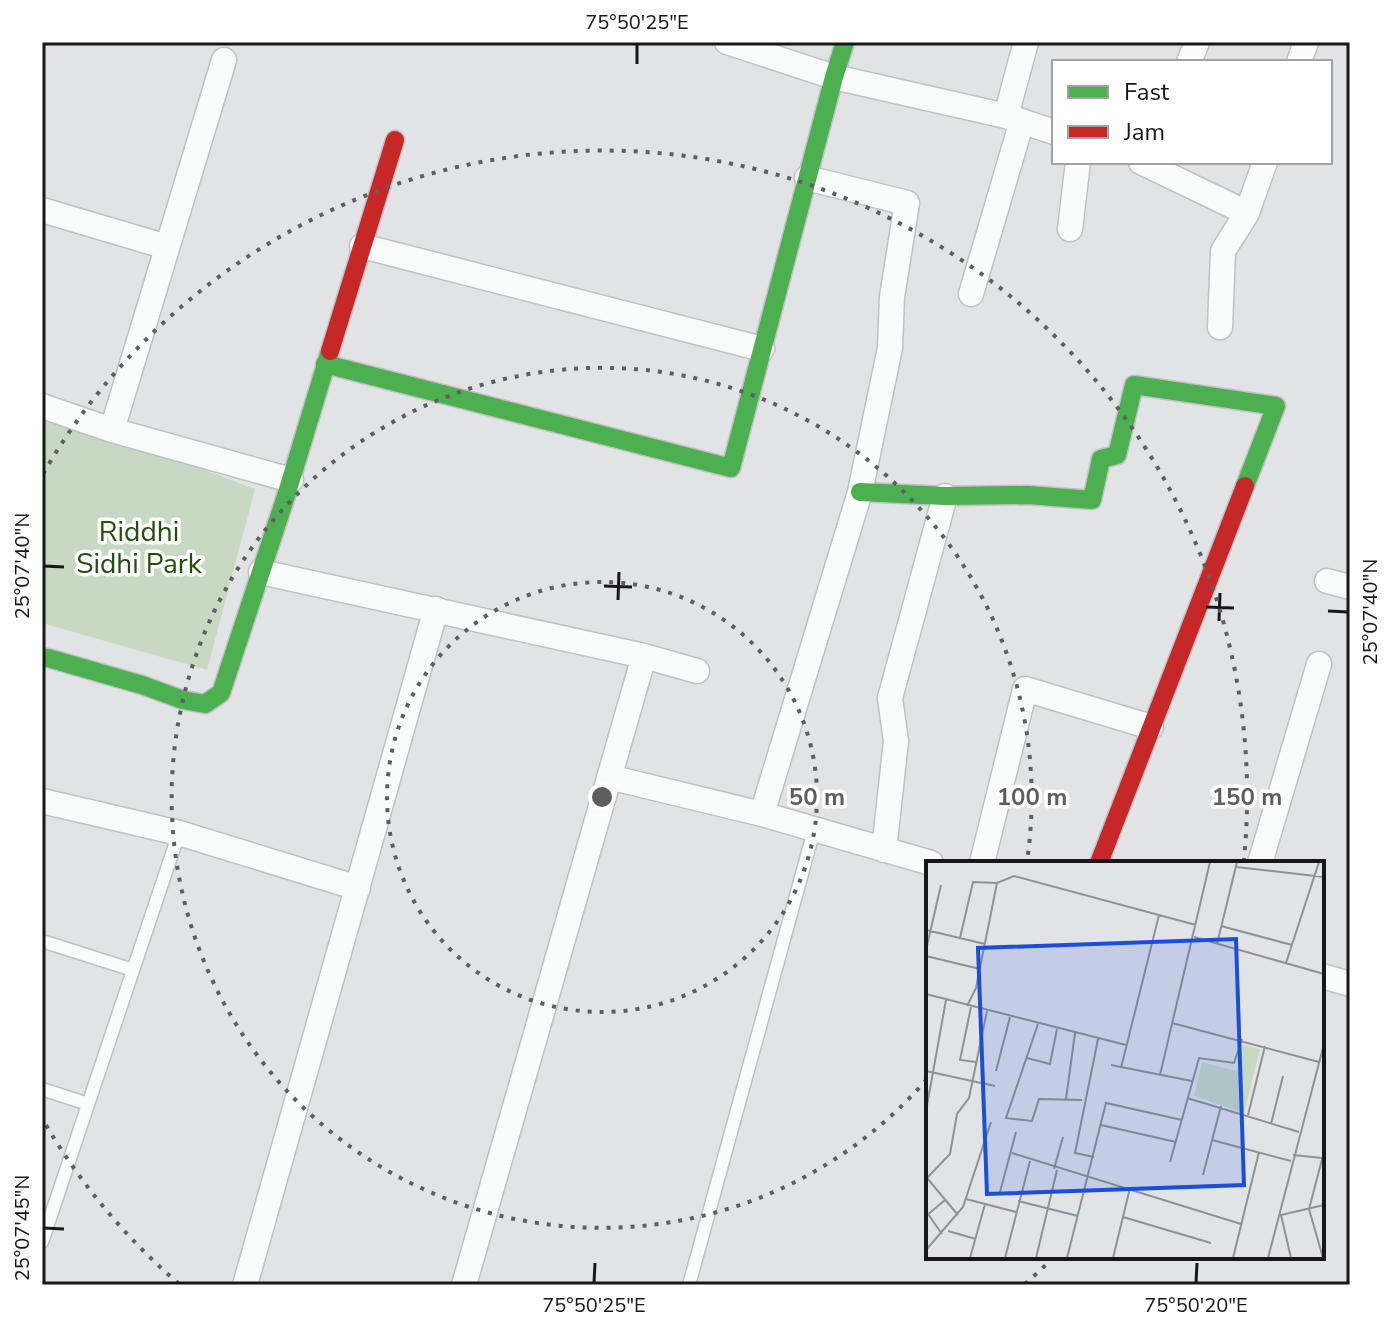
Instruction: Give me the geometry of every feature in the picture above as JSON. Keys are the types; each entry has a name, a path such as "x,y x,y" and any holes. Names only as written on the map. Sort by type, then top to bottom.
{"street":[{"path":"727,42 834,77 1014,118 1052,131"},
{"path":"325,364 731,468 845,42"},
{"path":"971,294 1014,118 1026,42"},
{"path":"112,430 224,60"},
{"path":"42,658 142,685 183,700 205,704 221,693 291,480 395,140"},
{"path":"1070,229 1078,164"},
{"path":"1149,164 1247,213"},
{"path":"1220,327 1223,251 1247,213 1264,164"},
{"path":"762,814 860,492 890,348 892,297 907,203 807,178"},
{"path":"42,210 167,247"},
{"path":"362,246 762,349"},
{"path":"860,492 945,496 1028,495 1092,500 1101,459 1117,455 1134,385 1276,406 1100,861"},
{"path":"42,406 112,430 291,480"},
{"path":"884,850 896,741 890,698 945,496"},
{"path":"261,572 644,656 697,671"},
{"path":"245,1285 436,609"},
{"path":"464,1285 644,656"},
{"path":"1261,861 1319,664"},
{"path":"982,861 1025,689 1151,727"},
{"path":"609,777 762,814 926,862"},
{"path":"42,801 179,833 358,888"},
{"path":"1324,977 1350,984"}],"lane":[{"path":"689,1285 814,830"},
{"path":"42,1242 179,833"},
{"path":"42,941 133,970"},
{"path":"42,1089 88,1104"}],"green space":[{"name":"Riddhi Sidhi Park","path":"42,408 255,489 207,670 42,623"}],"traffic: fast":[{"path":"325,364 731,468 845,42"},
{"path":"42,658 142,685 183,700 205,704 221,693 330,351"},
{"path":"860,492 945,496 1028,495 1092,500 1101,459 1117,455 1134,385 1276,406 1245,486"}],"traffic: jam":[{"path":"330,351 395,140"},
{"path":"1100,861 1245,486"}]}
